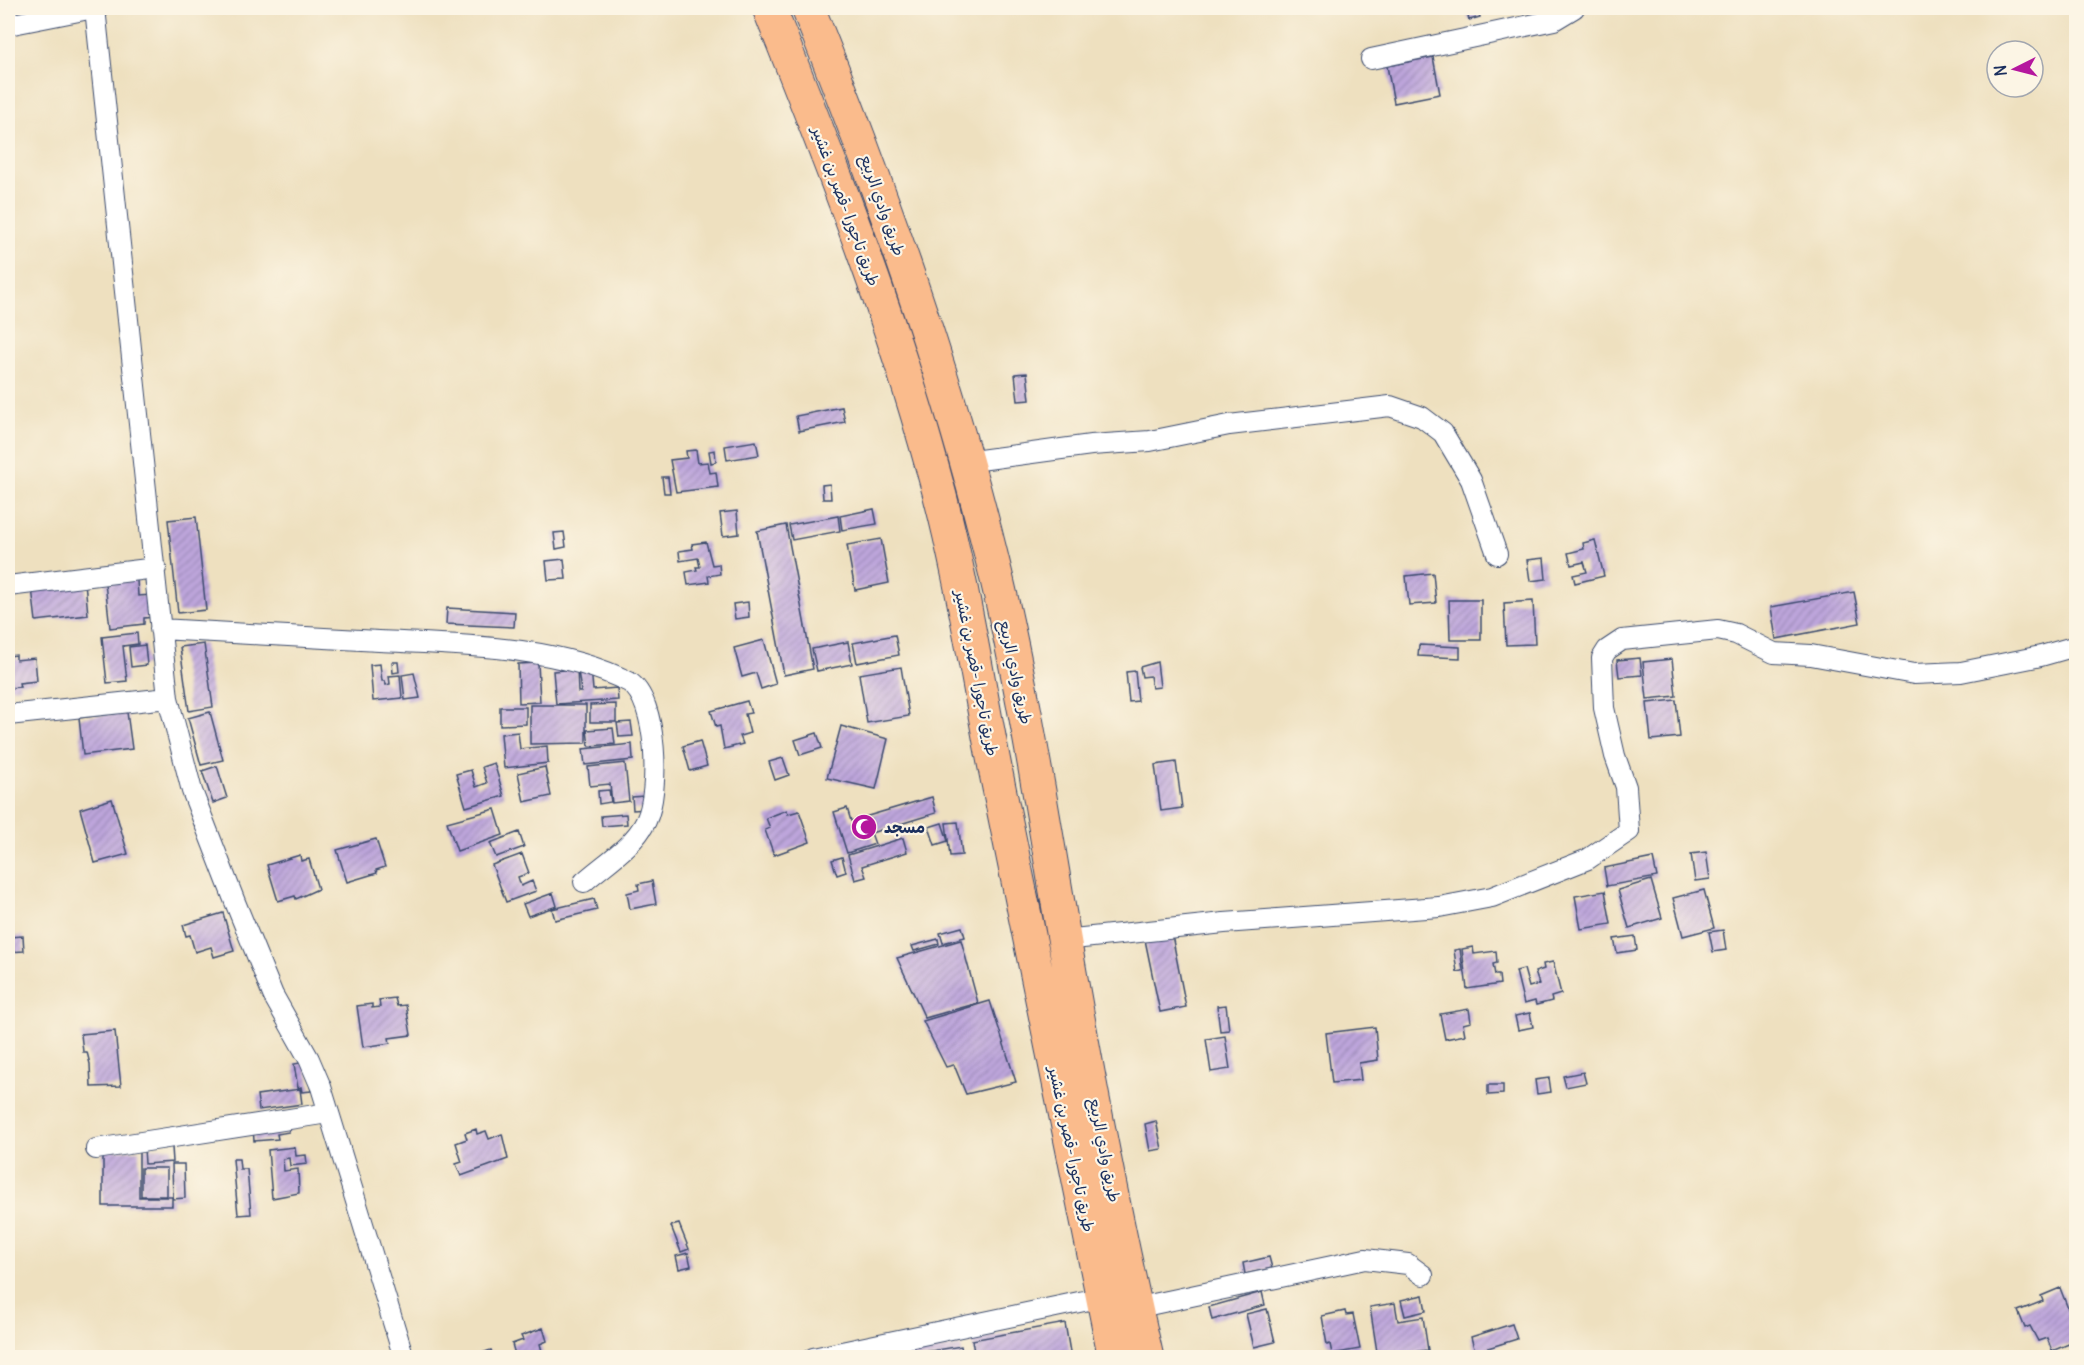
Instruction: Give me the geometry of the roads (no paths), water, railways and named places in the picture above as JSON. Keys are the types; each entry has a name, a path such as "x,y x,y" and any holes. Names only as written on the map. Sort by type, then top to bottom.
{"highway":[{"name":"طريق تاجورا -قصر بن غشير","path":"769,8 843,193 904,368 934,474 958,579 1115,1358"},
{"name":"طريق وادي الربيع","path":"808,8 868,158 937,363 992,558 1036,769 1064,940 1135,1308 1147,1358"}],"street":[{"path":"8,25 95,8 156,568 168,699 192,791 235,902 273,995 309,1059 404,1358"},
{"path":"1371,59 1554,20 1574,8"},
{"path":"965,462 1091,445 1150,441 1229,425 1390,406 1422,417 1443,433 1471,480 1497,554"},
{"path":"8,586 156,568"},
{"path":"160,629 420,643 525,652 554,657 638,687 646,705 652,729 650,809 642,829 584,882"},
{"path":"1064,940 1224,923 1439,907 1492,897 1588,859 1629,831 1630,810 1626,787 1615,756 1604,708 1602,658 1607,650 1622,640 1718,630 1736,634 1773,653 1811,656 1914,674 1961,672 2041,656 2076,646"},
{"path":"8,715 168,699"},
{"path":"96,1149 328,1113"},
{"path":"1135,1308 1365,1259 1408,1264 1423,1275"},
{"path":"813,1358 1103,1298"}],"place":[{"name":"مسجد","path":"864,827"}]}
